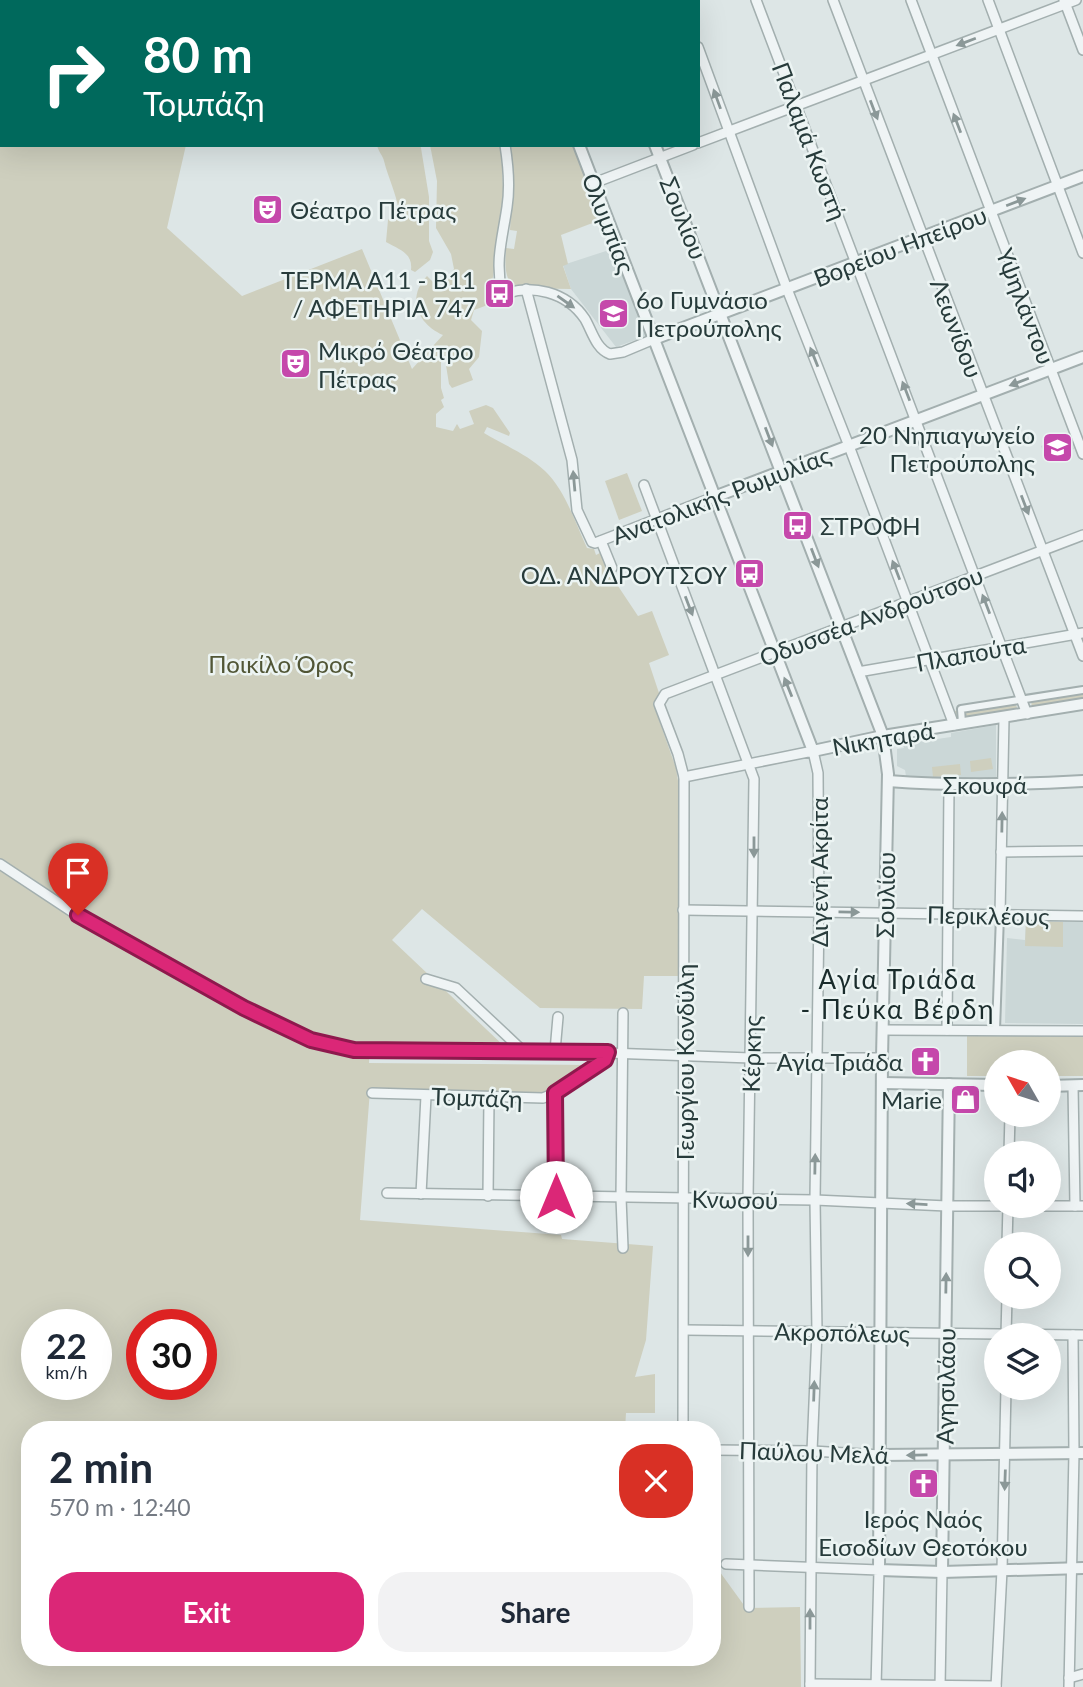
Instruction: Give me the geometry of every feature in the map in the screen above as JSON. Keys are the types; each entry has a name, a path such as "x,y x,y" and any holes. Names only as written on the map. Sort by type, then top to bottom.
{"street":[{"name":"Παλαμά Κωστή","path":"756,0 1027,714"},
{"name":"Λεωνίδου","path":"833,0 1043,551 1079,634 1083,656"},
{"name":"Υψηλάντου","path":"911,0 1083,454"},
{"path":"988,0 1083,253"},
{"path":"700,142 1069,1 1083,50"},
{"path":"700,52 929,660 958,725"},
{"name":"Βορείου Ηπείρου","path":"505,147 508,205 498,258 502,295 526,289 546,292 569,303 583,317 605,353 612,354 1083,177"},
{"name":"Ολυμπίας","path":"580,147 654,340"},
{"name":"Σουλίου","path":"656,147 883,736 888,780 882,1058 876,1686"},
{"path":"594,183 688,147"},
{"path":"526,289 572,460 577,510 591,540 598,542 612,568"},
{"name":"Διγενή Ακρίτα","path":"654,340 813,751 818,773 815,1200 817,1332 812,1451 810,1686"},
{"name":"Ανατολικής Ρωμυλίας","path":"598,542 1083,357"},
{"name":"Κέρκης","path":"644,485 754,779 748,1199 749,1607"},
{"name":"Οδυσσέα Ανδρούτσου","path":"660,699 664,694 1083,535"},
{"name":"Πλαπούτα","path":"858,671 1079,634"},
{"name":"Νικηταρά","path":"958,725 961,709 1083,690"},
{"path":"1070,692 1077,705"},
{"path":"1041,697 1044,711"},
{"name":"Γεωργίου Κονδύλη","path":"660,699 659,704 684,777 683,1421"},
{"path":"996,1030 1002,785 1001,718 997,704"},
{"name":"Νικηταρά","path":"684,777 883,736 1077,705"},
{"path":"984,706 986,721"},
{"name":"Σκουφά","path":"888,780 949,785 1083,781"},
{"path":"947,1030 949,785"},
{"path":"1001,852 1083,851"},
{"path":"0,864 78,915 244,1008 311,1040 354,1050 522,1050 751,1058 882,1058"},
{"name":"Περικλέους","path":"683,910 1083,916"},
{"path":"426,979 456,988 522,1050"},
{"path":"623,1013 623,1248"},
{"path":"555,1051 558,1017"},
{"path":"883,1030 1083,1031"},
{"name":"Τομπάζη","path":"372,1093 543,1098 605,1060 608,1052"},
{"path":"882,1083 984,1085"},
{"name":"Αγησιλάου","path":"940,1686 949,1084"},
{"path":"1078,1086 1079,1206"},
{"path":"555,1093 556,1197"},
{"path":"421,1194 426,1096"},
{"path":"488,1196 489,1098"},
{"name":"Κνωσού","path":"387,1193 815,1200 984,1206"},
{"name":"Κνωσού","path":"1061,1206 1079,1206"},
{"name":"Ακροπόλεως","path":"685,1330 984,1335"},
{"path":"1069,1682 1070,1569 1078,1453 1078,1335"},
{"path":"810,1686 996,1687 1003,1570 1006,1400"},
{"name":"Παύλου Μελά","path":"721,1450 880,1455 1078,1453"},
{"path":"726,1564 943,1572 1083,1568"},
{"path":"1069,1682 1083,1674"}],"shaded area":[{"name":"6ο Γυμνάσιο Πετρούπολης","path":"606,251 618,265 647,336 616,347 571,289 563,265"},
{"name":"20 Νηπιαγωγείο Πετρούπολης","path":"1069,435 1074,449 1047,460 1041,446"},
{"path":"996,725 996,777 992,780 906,776 905,770 897,766 897,749 904,748 903,744 951,737 951,733"},
{"path":"1026,921 1083,922 1083,1024 1005,1023 1007,938 1025,940"}],"green space":[{"name":"Ποικίλο Όρος","path":"0,147 186,147 167,228 242,296 362,249 412,369 443,335 421,317 416,301 417,293 427,276 436,285 442,286 454,269 451,254 436,228 437,181 430,147 501,147 504,209 489,301 485,306 474,310 471,320 482,331 479,357 469,369 473,380 452,388 445,359 441,360 441,388 444,398 441,400 444,407 436,414 436,427 453,431 457,424 460,429 474,424 469,411 486,405 493,408 510,433 509,436 487,427 484,433 545,471 564,497 587,548 594,549 596,555 600,553 610,574 638,616 652,611 669,655 649,663 660,696 653,703 678,781 679,976 644,976 642,1009 540,1008 422,909 392,940 505,1047 370,1047 369,1063 589,1065 543,1095 370,1090 360,1220 561,1235 562,1239 653,1246 646,1340 635,1377 655,1374 655,1413 626,1413 626,1421 21,1421 21,1666 721,1666 721,1574 746,1608 800,1607 801,1687 0,1687"},
{"path":"509,147 576,147 603,219 561,235 568,264 563,266 571,289 513,288 508,278 506,248 514,249 517,231 510,230 513,173"},
{"path":"421,148 429,197 429,241 433,252 430,260 415,272 411,270 408,256 386,242 388,220 399,211 378,149"},
{"path":"627,473 642,511 619,520 605,481"},
{"path":"1083,692 1083,700 1032,709 1031,700"},
{"path":"1014,703 1017,707 1015,710 957,719 954,711"},
{"path":"991,758 993,769 971,772 970,761"},
{"path":"960,764 961,775 933,777 932,767"},
{"path":"1026,921 1063,922 1063,947 1025,946"},
{"path":"1083,1035 1083,1076 1061,1076 1061,1050 984,1050 984,1076 967,1076 967,1036"}],"place":[{"name":"Θέατρο Πέτρας","path":"267,209"},
{"name":"ΤΕΡΜΑ Α11 - Β11 / ΑΦΕΤΗΡΙΑ 747","path":"499,293"},
{"name":"6ο Γυμνάσιο Πετρούπολης","path":"613,313"},
{"name":"Μικρό Θέατρο Πέτρας","path":"295,364"},
{"name":"20 Νηπιαγωγείο Πετρούπολης","path":"1058,448"},
{"name":"ΣΤΡΟΦΗ","path":"797,525"},
{"name":"ΟΔ. ΑΝΔΡΟΥΤΣΟΥ","path":"750,574"},
{"name":"Αγία Τριάδα","path":"926,1061"},
{"name":"Marie","path":"965,1099"},
{"name":"Ιερός Ναός Εισοδίων Θεοτόκου","path":"923,1484"}],"district":[{"name":"Αγία Τριάδα - Πεύκα Βέρδη","path":"898,994"}],"route":[{"path":"78,915 244,1008 311,1040 354,1050 608,1052 605,1060 555,1093 556,1197"}]}
